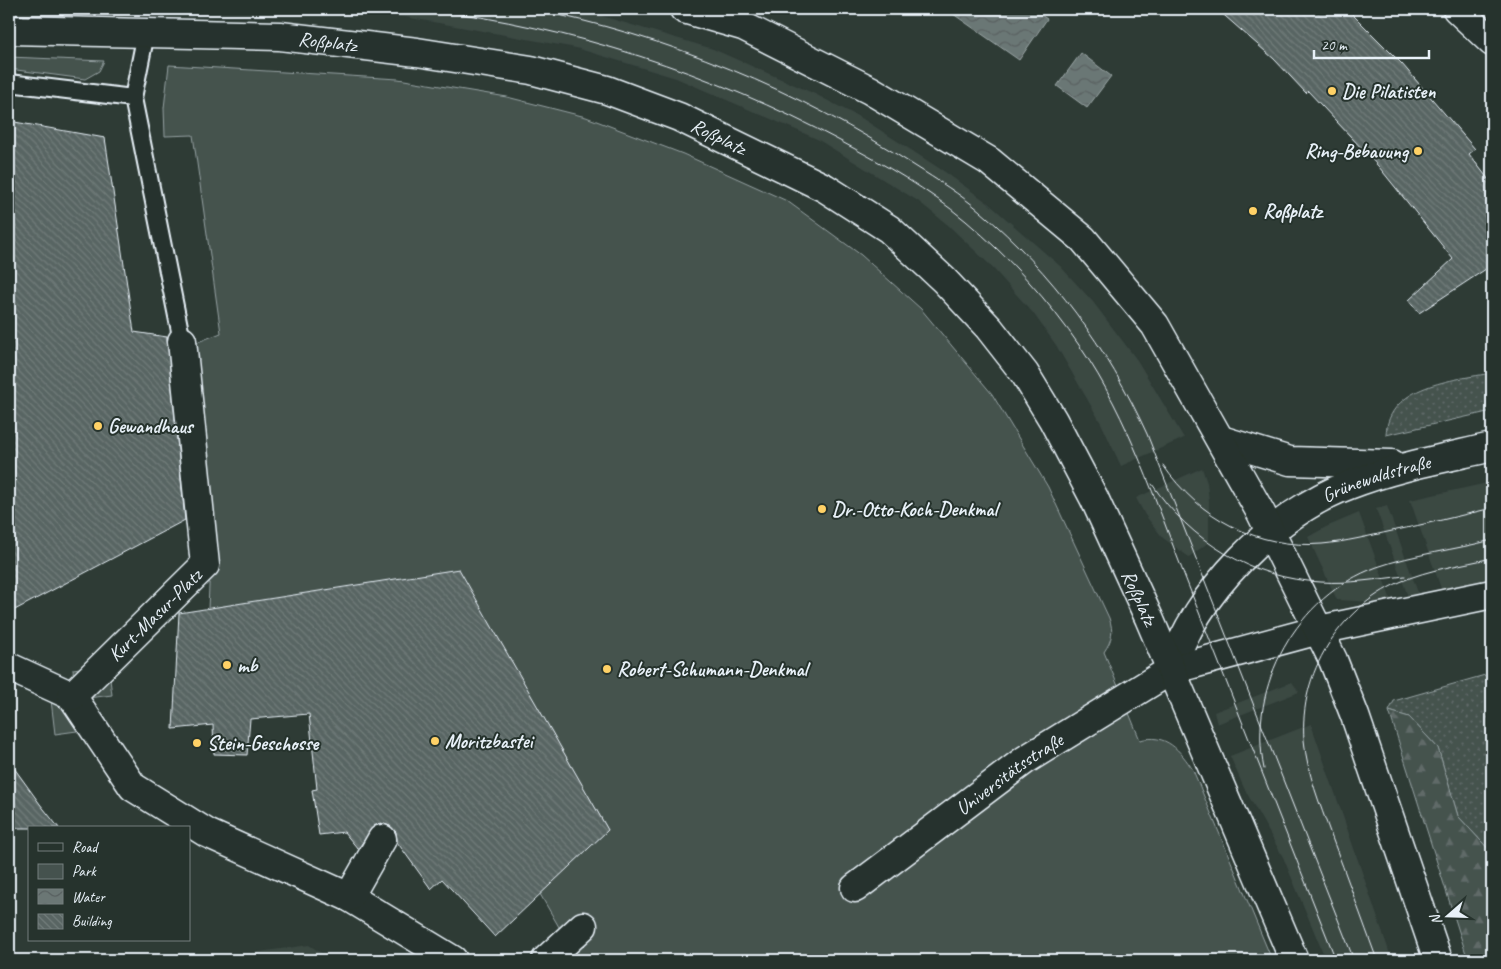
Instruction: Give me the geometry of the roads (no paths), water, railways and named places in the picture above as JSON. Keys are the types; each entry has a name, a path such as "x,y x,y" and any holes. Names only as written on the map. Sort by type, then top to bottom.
{"main road":[{"path":"684,9 743,26 870,90 989,160 1082,239 1149,318 1221,440 1271,533 1319,630 1355,716 1438,960"},
{"path":"1457,9 1492,42"},
{"name":"Roßplatz","path":"9,30 280,36 417,52 531,70 607,90 680,116 825,188 889,229 944,280 989,328 1025,374 1081,472 1171,670 1294,960"},
{"name":"Kurt-Masur-Platz","path":"72,696 207,564 182,341"},
{"path":"1221,440 1290,462 1419,464"},
{"name":"Grünewaldstraße","path":"1271,533 1296,513 1349,485 1419,464 1492,447"},
{"name":"Roßplatz","path":"1171,670 1182,639 1213,590 1245,555 1271,533"},
{"path":"1171,670 1319,630 1492,594"},
{"path":"9,667 72,696 133,787 207,833 349,897 454,960"},
{"name":"Universitätsstraße","path":"855,888 1026,760 1171,670"},
{"path":"349,897 382,839"},
{"path":"546,960 583,926"}],"lane":[{"path":"146,33 133,98 182,341"},
{"path":"9,83 133,98"}],"water":[{"path":"946,9 1032,9 1047,19 1019,60"},
{"path":"1081,53 1111,76 1087,108 1057,86"}],"tram line":[{"path":"428,9 482,17 588,41 640,56 742,94 840,141 906,178 966,221 1013,265 1056,314 1081,348 1098,375 1127,432 1336,960"},
{"path":"530,9 581,20 681,50 779,90 871,139 932,177 980,211 1031,259 1076,313 1096,342 1115,371 1147,434 1354,960"},
{"path":"1163,465 1178,484 1212,515 1253,535 1275,541 1298,544 1339,542 1492,508"},
{"path":"1152,484 1185,523 1204,539 1247,565 1295,579 1321,582 1363,581 1405,576"},
{"path":"1264,769 1261,737 1263,706 1271,676 1284,647 1302,622 1323,599 1348,581 1377,567 1492,540"},
{"path":"1377,960 1311,776 1304,740 1304,715 1308,691 1316,668 1327,646 1342,626 1378,594 1400,582 1422,574 1492,558"}],"place":[{"name":"Die Pilatisten","path":"1332,91"},
{"name":"Ring-Bebauung","path":"1418,151"},
{"name":"Roßplatz","path":"1253,211"},
{"name":"Gewandhaus","path":"98,426"},
{"name":"Dr.-Otto-Koch-Denkmal","path":"822,509"},
{"name":"mb","path":"227,665"},
{"name":"Robert-Schumann-Denkmal","path":"607,669"},
{"name":"Moritzbastei","path":"435,741"},
{"name":"Stein-Geschosse","path":"197,743"}]}
